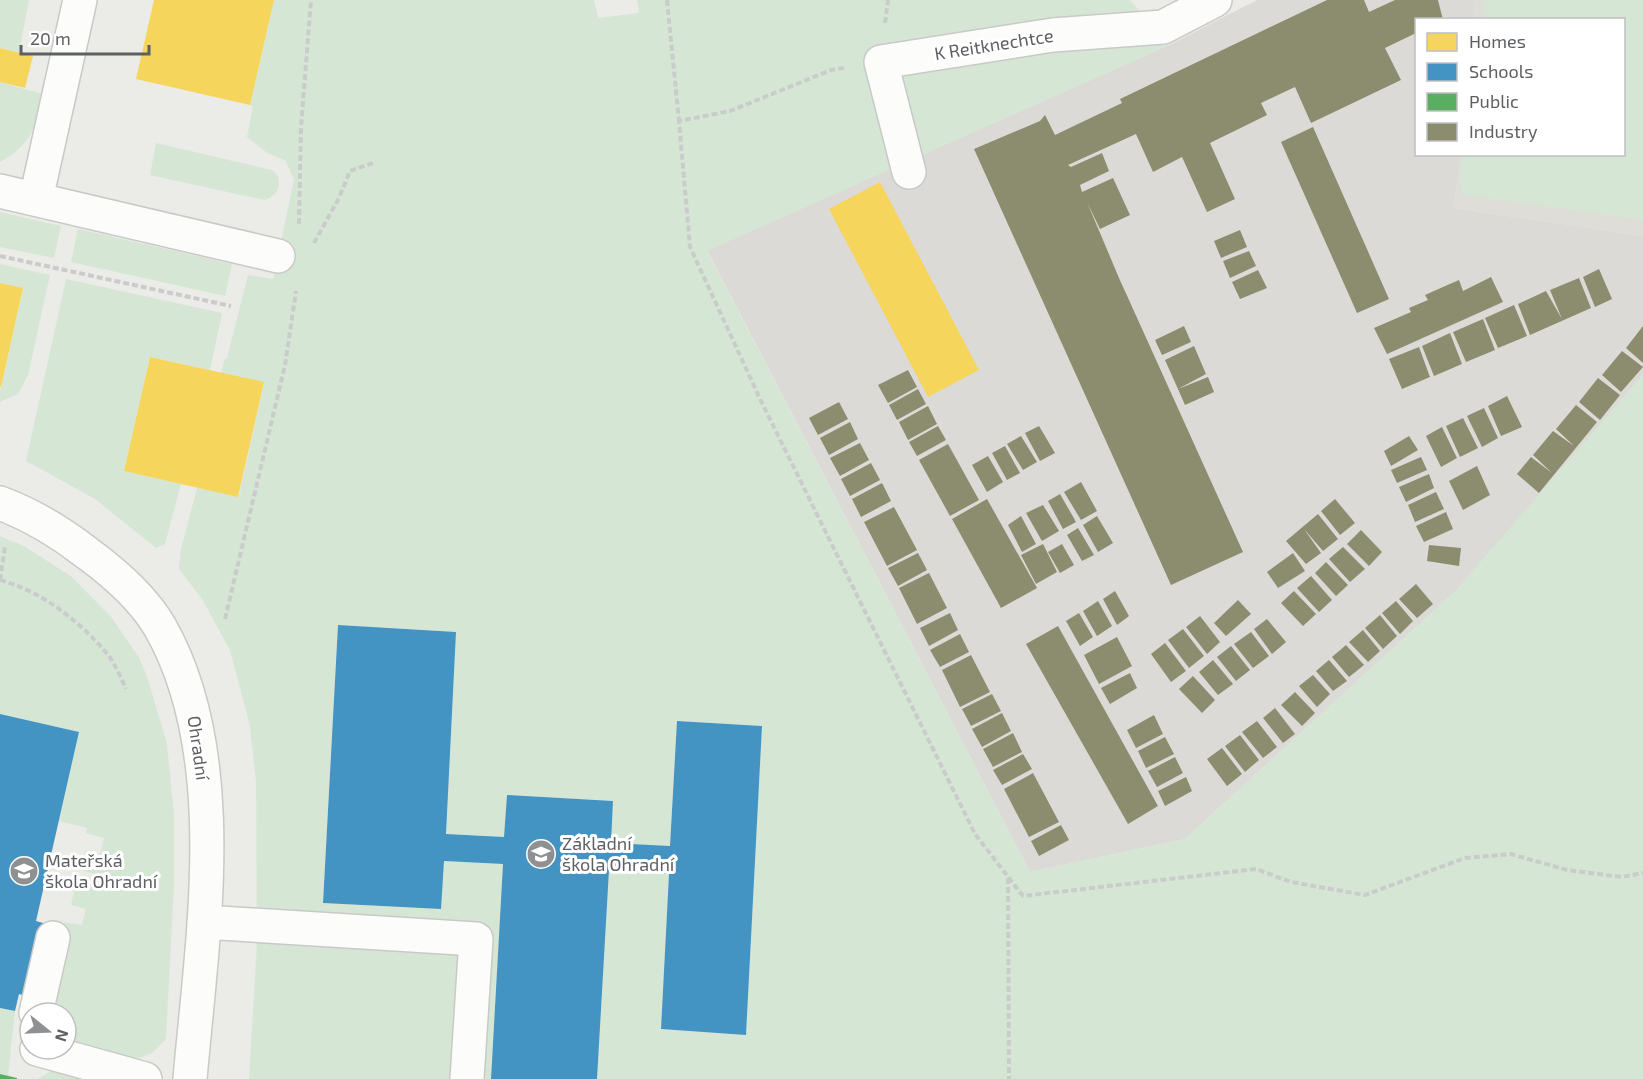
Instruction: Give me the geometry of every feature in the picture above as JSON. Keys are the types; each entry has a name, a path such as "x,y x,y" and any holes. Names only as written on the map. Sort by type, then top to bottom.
{"street":[{"path":"36,199 80,0"},
{"name":"K Reitknechtce","path":"881,62 1053,35 1163,27 1215,0"},
{"path":"881,62 909,172"},
{"path":"0,191 288,245"},
{"name":"Ohradní","path":"0,503 44,523 111,571 159,625 183,673 194,714 207,814 204,922 190,1079"},
{"path":"204,922 476,939 468,1079"},
{"path":"39,1001 53,938"},
{"path":"78,1060 145,1079"}],"path":[{"path":"288,245 301,127 311,0"},
{"path":"667,0 690,247 761,401 975,834 1023,896 1256,869 1291,882 1365,895 1465,858 1511,854 1566,870 1622,877 1643,873"},
{"path":"679,121 730,111 831,70 881,62"},
{"path":"310,250 339,198 350,171 375,162"},
{"path":"0,256 231,306"},
{"path":"225,619 285,365 297,282"},
{"path":"6,543 0,580 39,597 67,615 86,631 110,658 126,689"},
{"path":"1008,877 1009,1079"}],"shaded area":[{"path":"1257,0 1475,0 1473,18 1415,18 1415,156 1460,156 1454,208 1643,236 1643,375 1463,584 1185,839 1030,872 707,250 1169,45"},
{"path":"1475,0 1643,0 1643,236 1454,208 1460,156 1625,156 1625,18 1473,18"}],"green space":[{"path":"0,0 29,0 19,52 0,48"},
{"path":"274,0 594,0 598,18 639,13 637,0 1130,0 1169,45 707,251 1030,872 1185,839 1456,590 1643,375 1643,1079 597,1079 609,870 669,874 661,1029 746,1034 762,726 677,721 670,846 611,843 613,801 507,795 504,837 446,834 456,632 338,625 323,903 440,909 444,861 503,864 491,1079 249,1079 257,942 256,781 250,726 230,650 202,599 179,569 181,549 197,488 239,496 264,383 221,373 227,358 248,275 273,279 294,180 286,161 266,152 247,137 253,106 250,105"},
{"path":"1485,0 1643,0 1643,220 1460,194 1463,156 1625,156 1625,18 1482,18"},
{"path":"0,82 46,95 31,134 19,149 0,162"},
{"path":"156,143 272,170 278,176 278,188 272,197 264,200 150,175"},
{"path":"0,212 61,226 54,258 0,247"},
{"path":"78,229 232,264 225,296 71,262"},
{"path":"0,264 50,275 28,375 18,394 0,402 0,391 23,289 0,283"},
{"path":"66,279 222,313 210,370 150,357 124,471 181,484 165,544 156,548 95,499 26,461"},
{"path":"0,536 24,546 72,577 112,618 138,656 147,676 167,744 174,815 174,885 166,1039 152,1053 139,1058 102,1055 87,1051 78,1044 78,1001 54,1001 51,987 64,922 82,925 86,909 71,905 75,887 90,890 95,874 80,870 85,851 100,854 104,838 86,833 87,828 59,821 79,732 0,714"},
{"path":"0,1008 15,1011 8,1076 0,1074"},
{"path":"59,1066 111,1079 38,1079"}],"building: Homes":[{"path":"154,0 274,0 250,105 136,79"},
{"path":"0,48 33,56 25,88 0,82"},
{"path":"880,182 979,370 928,397 829,209"},
{"path":"0,283 23,288 1,387 0,387"},
{"path":"150,357 264,382 238,497 124,471"}],"building: Schools":[{"name":"Základní škola Ohradní","path":"338,625 456,632 446,834 504,837 507,795 613,801 611,843 670,846 677,721 762,726 746,1035 661,1029 669,874 609,870 597,1079 491,1079 503,864 444,861 441,909 323,903"},
{"name":"Mateřská škola Ohradní","path":"0,714 79,732 36,921 43,923 26,996 19,994 15,1011 0,1008"}],"building: Public":[{"path":"0,1074 17,1078 17,1079 0,1079"}],"building: Industry":[{"path":"1327,0 1364,0 1369,12 1395,0 1438,0 1442,18 1415,18 1415,33 1385,48 1401,80 1311,123 1295,87 1261,103 1267,115 1210,143 1235,199 1207,212 1182,157 1153,172 1136,134 1068,165 1071,167 1102,153 1109,171 1080,185 1082,192 1113,178 1130,215 1100,229 1087,202 1243,552 1171,585 974,149 1040,121 1045,115 1055,135 1122,103 1120,99"},
{"path":"1313,127 1389,299 1357,313 1281,142"},
{"path":"1240,230 1247,247 1221,258 1214,241"},
{"path":"1249,251 1256,266 1230,278 1223,261"},
{"path":"1599,269 1612,299 1595,307 1583,277"},
{"path":"1258,270 1267,288 1240,299 1232,282"},
{"path":"1491,277 1503,302 1387,354 1374,328 1411,312 1409,308 1428,300 1425,295 1459,280 1463,291"},
{"path":"1579,278 1591,308 1530,335 1518,304 1546,291 1562,319 1550,290"},
{"path":"1514,305 1527,336 1498,348 1485,318"},
{"path":"1483,319 1495,350 1466,362 1453,332"},
{"path":"1184,326 1191,342 1162,355 1155,340"},
{"path":"1643,326 1643,363 1626,348"},
{"path":"1450,333 1462,364 1434,376 1422,346"},
{"path":"1194,346 1206,374 1178,389 1165,360"},
{"path":"1419,347 1430,377 1402,389 1389,359"},
{"path":"1622,351 1643,367 1621,392 1602,375"},
{"path":"908,370 917,387 888,403 878,385"},
{"path":"1208,377 1214,392 1185,405 1178,389"},
{"path":"1598,378 1620,395 1600,420 1579,402"},
{"path":"918,389 926,404 897,420 889,405"},
{"path":"1507,396 1522,427 1501,436 1488,406"},
{"path":"839,402 848,419 818,435 809,418"},
{"path":"1576,405 1597,422 1539,493 1517,474 1531,457 1552,473 1533,455 1553,431 1574,446 1556,429"},
{"path":"928,406 937,424 908,440 899,422"},
{"path":"1484,408 1498,438 1482,447 1467,416"},
{"path":"1463,418 1478,448 1460,457 1446,426"},
{"path":"850,422 858,439 829,455 820,438"},
{"path":"938,426 946,440 917,456 909,442"},
{"path":"1039,426 1055,453 1040,461 1025,433"},
{"path":"1442,427 1457,458 1441,467 1426,436"},
{"path":"1021,436 1037,462 1023,470 1007,444"},
{"path":"1409,436 1418,450 1391,466 1384,451"},
{"path":"860,443 869,460 840,476 830,458"},
{"path":"948,444 979,500 950,516 919,460"},
{"path":"1005,446 1020,473 1007,480 992,453"},
{"path":"988,456 1003,482 987,492 972,465"},
{"path":"1421,457 1427,470 1397,483 1391,470"},
{"path":"871,463 880,480 850,496 841,479"},
{"path":"1477,466 1490,495 1463,510 1449,481"},
{"path":"1429,474 1434,488 1406,502 1399,487"},
{"path":"1081,482 1097,511 1081,520 1064,492"},
{"path":"882,483 891,501 861,517 852,499"},
{"path":"1436,492 1444,509 1415,522 1408,505"},
{"path":"1060,494 1076,522 1063,529 1048,501"},
{"path":"987,499 1037,588 1001,608 952,519"},
{"path":"1335,499 1355,523 1340,535 1321,511"},
{"path":"1043,505 1059,531 1042,541 1026,513"},
{"path":"894,507 917,550 887,566 864,522"},
{"path":"1446,512 1453,529 1424,542 1416,526"},
{"path":"1318,514 1338,539 1323,551 1304,529 1321,553 1306,564 1286,541"},
{"path":"1021,516 1036,544 1022,552 1008,525"},
{"path":"1097,516 1113,543 1098,552 1083,525"},
{"path":"1078,528 1094,555 1082,561 1067,535"},
{"path":"1361,530 1382,552 1369,566 1347,544"},
{"path":"1043,544 1057,572 1036,584 1021,555"},
{"path":"1062,544 1074,565 1060,573 1048,552"},
{"path":"1429,545 1461,548 1459,566 1427,561"},
{"path":"1343,547 1365,569 1350,582 1329,559"},
{"path":"918,553 927,570 898,586 888,568"},
{"path":"1293,553 1305,571 1278,588 1267,572"},
{"path":"1326,562 1348,585 1336,596 1315,573"},
{"path":"929,573 947,608 917,624 899,588"},
{"path":"1311,576 1332,600 1319,612 1297,588"},
{"path":"1416,584 1433,604 1417,618 1399,599"},
{"path":"1115,591 1129,616 1117,625 1103,599"},
{"path":"1294,591 1316,614 1303,626 1281,603"},
{"path":"1238,600 1251,614 1226,636 1214,623"},
{"path":"1098,601 1112,626 1097,636 1083,611"},
{"path":"1396,601 1413,621 1400,634 1382,613"},
{"path":"950,613 958,630 929,646 920,628"},
{"path":"1079,613 1093,637 1080,646 1066,621"},
{"path":"1380,615 1397,636 1383,649 1365,628"},
{"path":"1200,616 1220,642 1207,654 1186,627"},
{"path":"1267,619 1286,642 1272,654 1254,629"},
{"path":"1058,626 1158,806 1128,824 1026,644"},
{"path":"1183,629 1204,656 1189,668 1168,640"},
{"path":"1363,630 1380,651 1368,662 1349,642"},
{"path":"1251,632 1269,656 1253,668 1234,644"},
{"path":"960,634 969,652 940,667 930,650"},
{"path":"1117,637 1132,666 1099,684 1084,655"},
{"path":"1165,643 1186,671 1171,682 1151,654"},
{"path":"1346,645 1364,665 1349,677 1332,657"},
{"path":"1231,646 1250,670 1236,681 1217,657"},
{"path":"971,655 990,692 960,707 942,670"},
{"path":"1213,660 1233,684 1218,695 1199,672"},
{"path":"1329,660 1347,681 1333,691 1316,671"},
{"path":"1130,673 1137,688 1110,704 1101,688"},
{"path":"1313,675 1330,694 1317,707 1299,686"},
{"path":"1193,676 1215,700 1202,713 1179,689"},
{"path":"1295,692 1315,713 1302,726 1281,705"},
{"path":"992,694 1001,711 971,726 962,709"},
{"path":"1275,708 1295,734 1283,743 1263,718"},
{"path":"1002,713 1011,731 982,747 972,729"},
{"path":"1154,715 1163,734 1136,748 1127,730"},
{"path":"1257,721 1277,747 1263,758 1242,732"},
{"path":"1013,733 1022,752 993,767 983,749"},
{"path":"1240,735 1259,760 1245,772 1225,746"},
{"path":"1165,737 1174,754 1146,768 1138,751"},
{"path":"1222,748 1242,774 1227,786 1207,759"},
{"path":"1023,754 1032,769 1002,785 993,770"},
{"path":"1175,757 1183,773 1157,787 1148,771"},
{"path":"1033,773 1059,822 1029,837 1004,789"},
{"path":"1186,777 1192,791 1165,806 1158,791"},
{"path":"1061,825 1069,840 1039,856 1031,841"}],"place":[{"name":"Základní škola Ohradní","path":"541,854"},
{"name":"Mateřská škola Ohradní","path":"24,871"}]}
